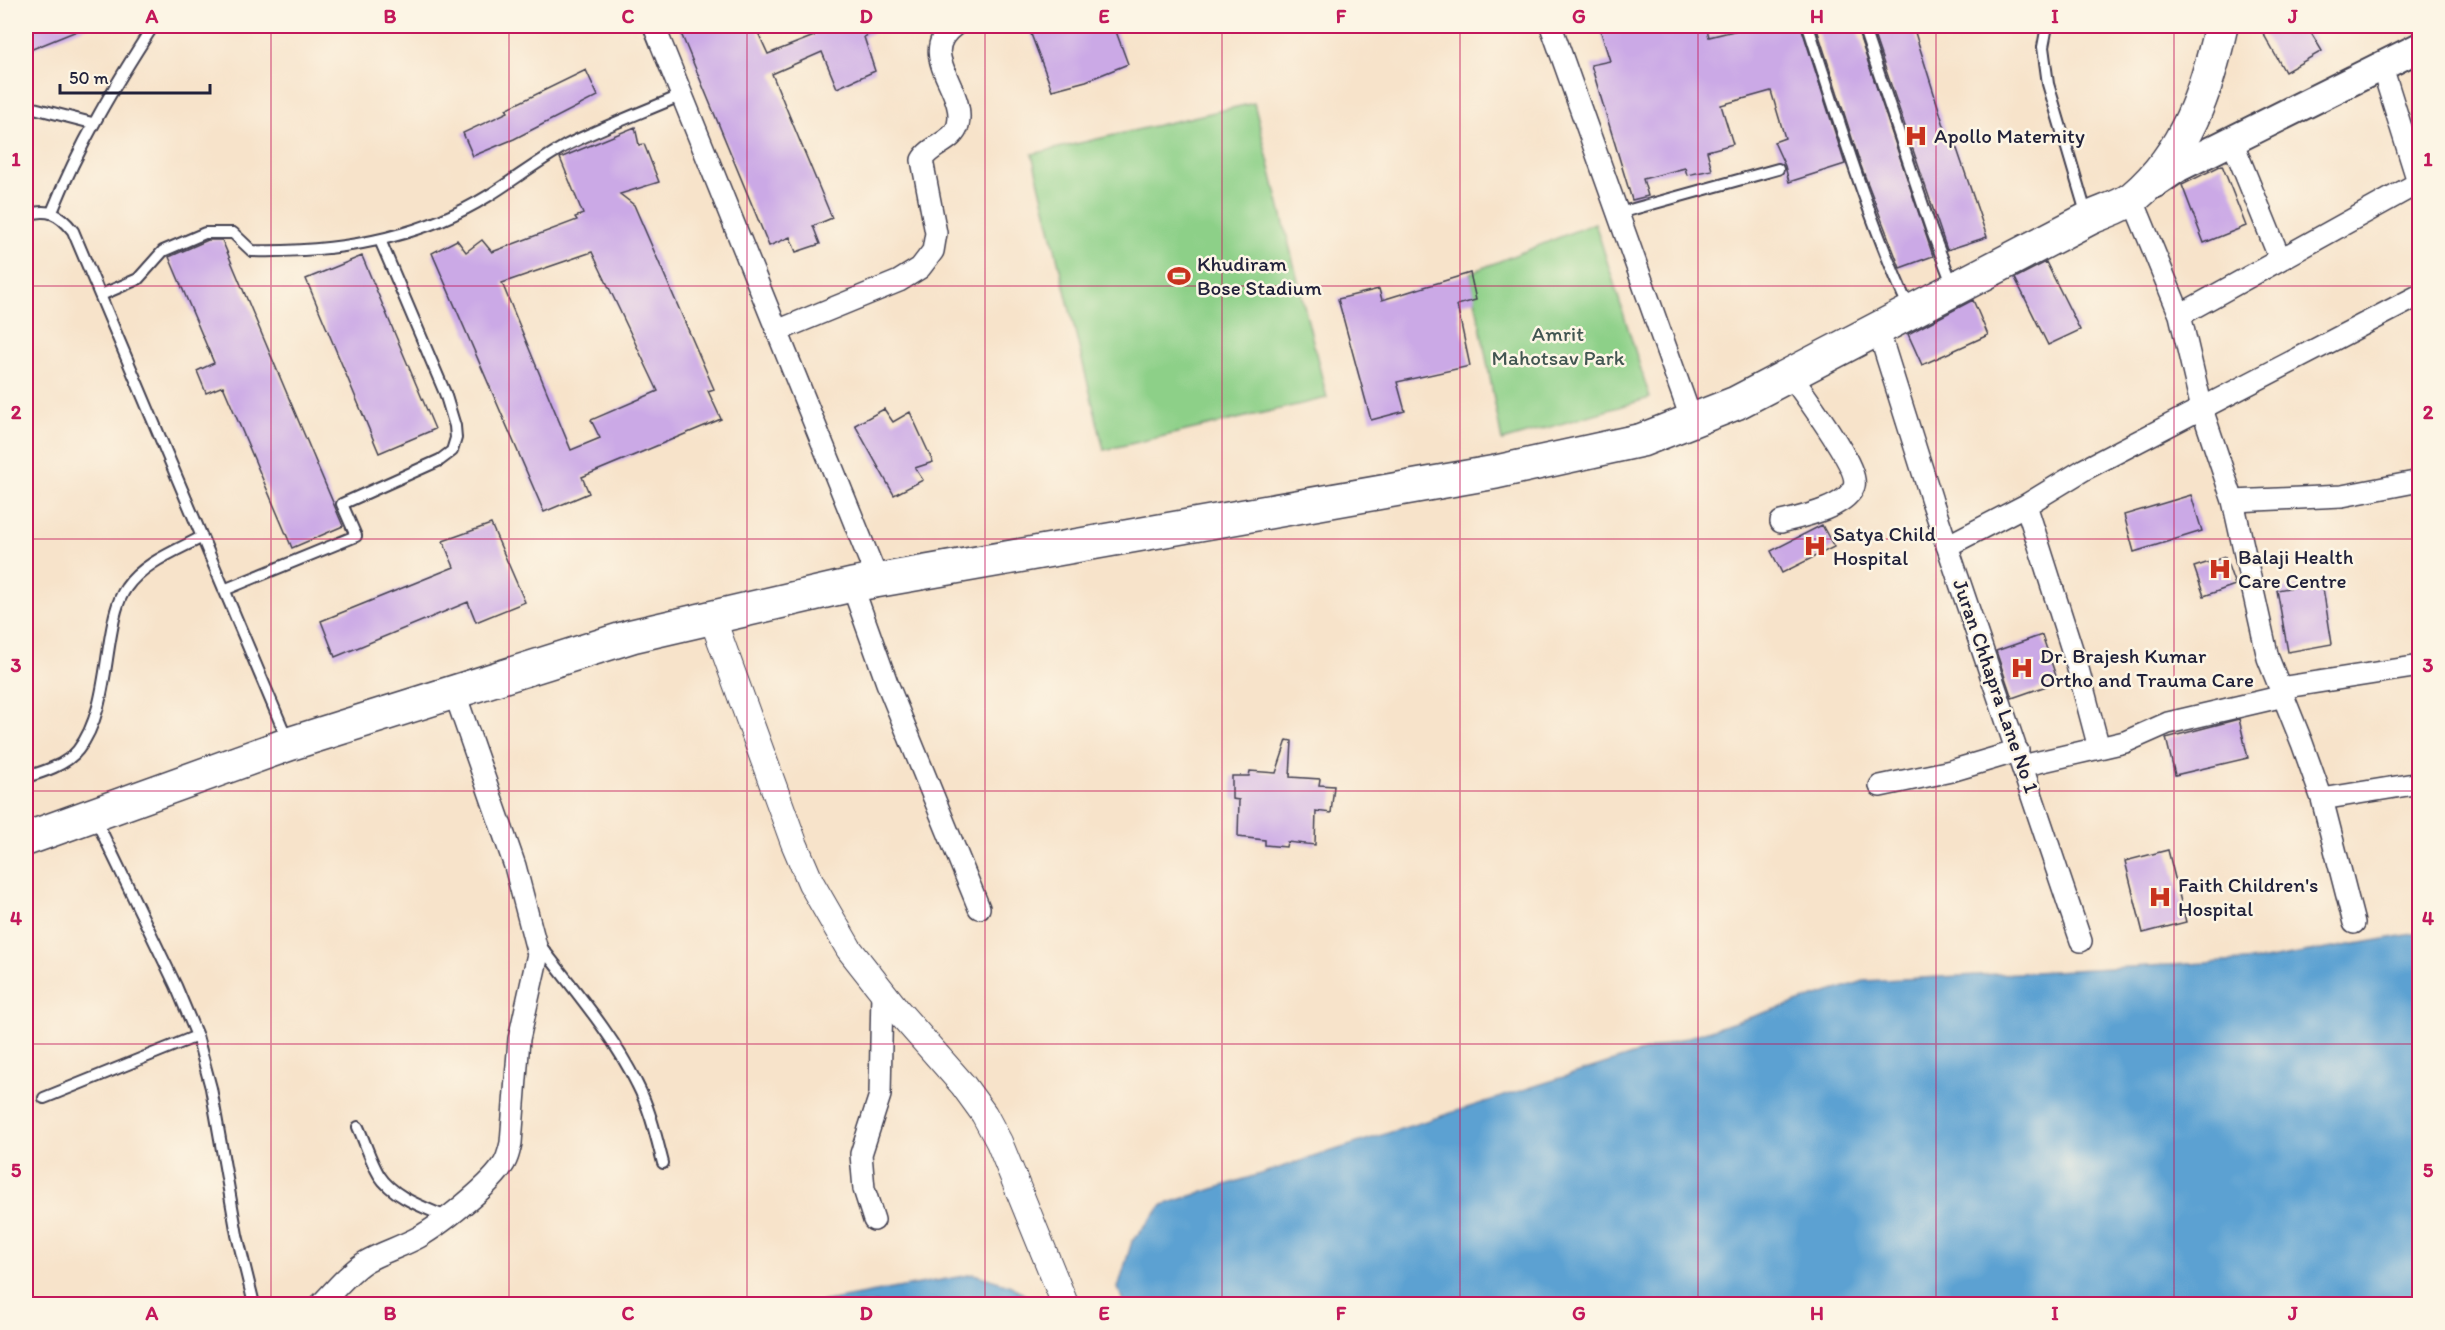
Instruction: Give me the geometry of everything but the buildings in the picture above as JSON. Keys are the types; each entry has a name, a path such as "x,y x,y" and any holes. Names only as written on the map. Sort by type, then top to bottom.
{"main road":[{"path":"2132,198 2160,170 2179,144 2194,116 2221,26"},
{"path":"26,839 289,744 632,636 865,583 1496,472 1642,440 1736,403 2132,198 2179,166 2420,47"}],"street":[{"path":"654,26 777,331 865,583 887,683 979,908"},
{"path":"777,331 899,281 920,268 933,251 936,233 922,160 927,152 956,132 959,110 928,26"},
{"path":"938,50 941,40 954,26"},
{"path":"1552,26 1692,421"},
{"path":"2180,315 2419,184 2382,67"},
{"path":"2232,141 2280,259"},
{"path":"2132,198 2180,315 2202,409 2233,501 2268,658 2322,799 2354,923"},
{"path":"1947,546 2026,505 2085,469 2329,340 2420,295"},
{"name":"Juran Chhapra Lane No 1","path":"1878,329 1947,546 2081,941"},
{"path":"1781,522 1837,503 1848,495 1855,480 1853,472 1833,438 1790,374"},
{"path":"2233,501 2342,496 2420,480"},
{"path":"2026,505 2077,665 2099,748"},
{"path":"712,617 794,843 812,882 849,950 963,1085 984,1114 999,1142 1065,1305"},
{"path":"1880,786 2020,758 2099,748 2125,742 2156,727 2282,692 2420,666"},
{"path":"321,1305 362,1264 417,1238 446,1217 489,1181 507,1158 515,1116 519,1039 538,954 515,866 454,691"},
{"path":"2322,799 2420,783"},
{"path":"874,1220 864,1189 861,1154 880,1095 882,991"}],"lane":[{"path":"51,212 92,123 153,26"},
{"path":"1808,26 1861,192 1890,268 1911,311"},
{"path":"1863,26 1931,229 1954,289"},
{"path":"2047,26 2043,47 2049,84 2088,219"},
{"path":"101,295 138,279 163,251 205,233 233,233 252,251 289,252 334,248 403,235 439,222 489,195 566,146 682,95"},
{"path":"26,106 92,123"},
{"path":"1619,213 1778,169"},
{"path":"26,215 51,212 63,218 73,231 289,744"},
{"path":"224,590 356,536 342,504 425,468 452,451 456,438 455,426 445,393 380,240"},
{"path":"26,777 60,764 78,751 87,734 101,688 117,608 125,588 138,574 160,559 202,537"},
{"path":"94,815 176,986 197,1036 211,1088 237,1235 254,1305"},
{"path":"536,940 605,1030 624,1060 648,1111 663,1162"},
{"path":"44,1098 197,1036"},
{"path":"358,1127 379,1175 387,1184 398,1193 446,1217"}],"green space":[{"name":"Khudiram Bose Stadium","path":"1254,103 1327,398 1104,450 1032,154"},
{"name":"Amrit Mahotsav Park","path":"1595,223 1650,398 1502,441 1470,273"}],"water":[{"path":"2419,933 2419,1304 1124,1304 1118,1288 1132,1241 1163,1205 1864,981 2264,960"},
{"path":"974,1274 1012,1286 1037,1304 810,1304"}],"place":[{"name":"Apollo Maternity","path":"1916,136"},
{"name":"Khudiram Bose Stadium","path":"1179,276"},
{"name":"Satya Child Hospital","path":"1815,546"},
{"name":"Balaji Health Care Centre","path":"2220,569"},
{"name":"Dr. Brajesh Kumar Ortho and Trauma Care","path":"2022,668"},
{"name":"Faith Children's Hospital","path":"2160,897"}]}
